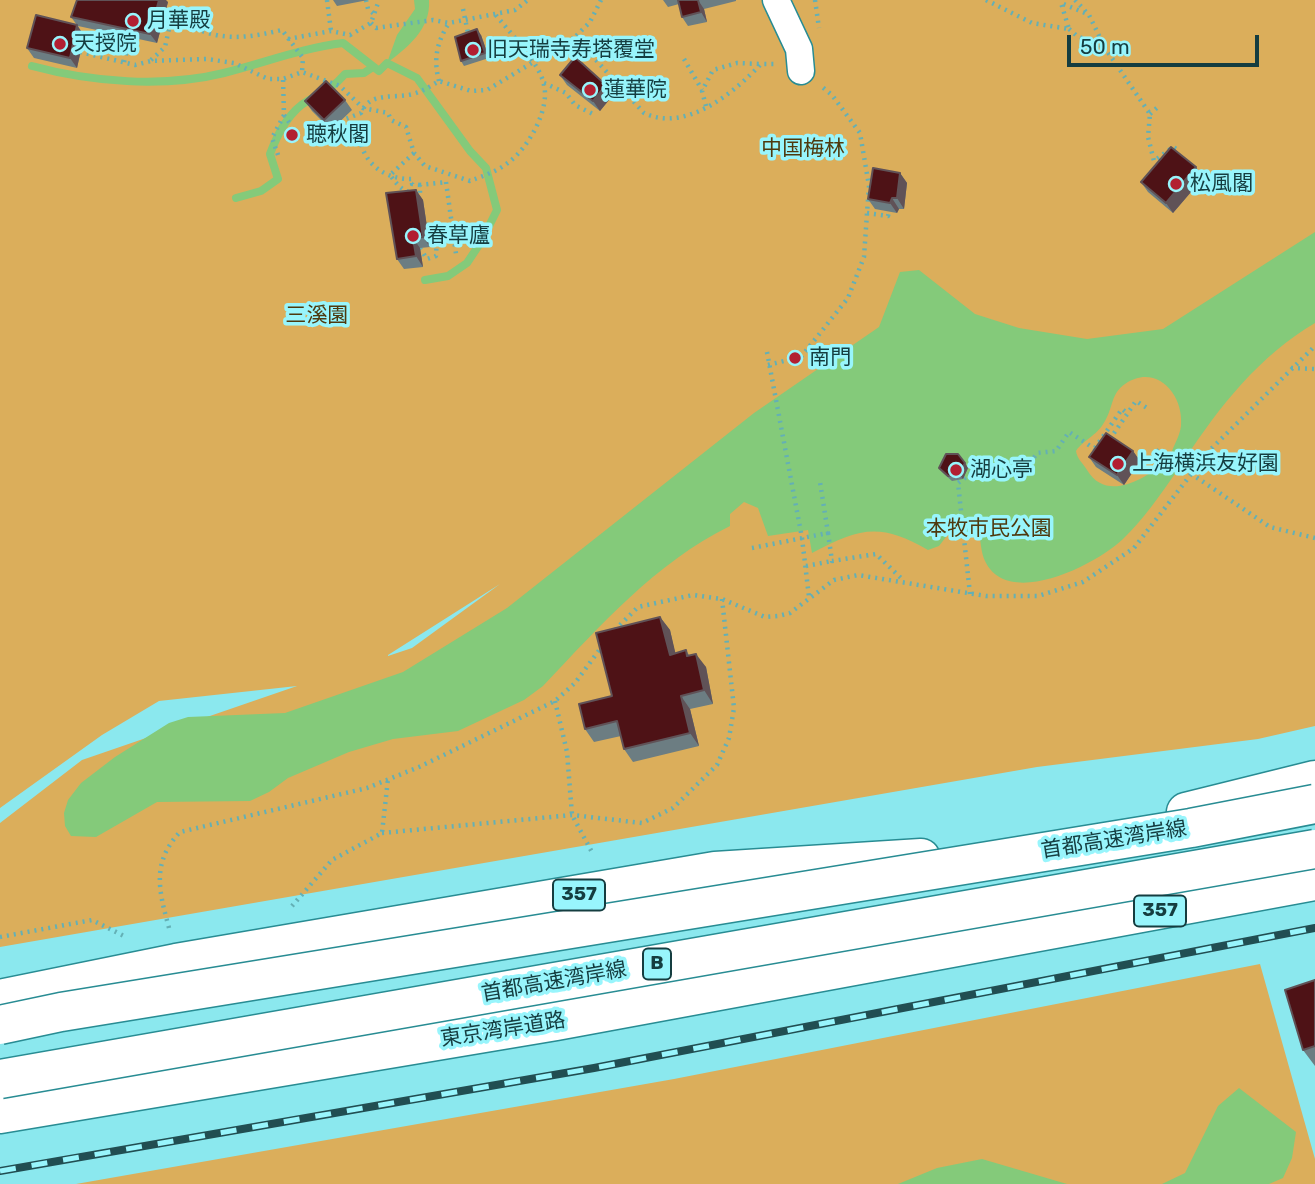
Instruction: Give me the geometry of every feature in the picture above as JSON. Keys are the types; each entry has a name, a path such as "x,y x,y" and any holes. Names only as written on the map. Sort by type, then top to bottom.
{"highway":[{"name":"357","path":"0,1035 64,1020 187,1002 994,853 1161,819 1315,780"},
{"name":"首都高速湾岸線","path":"0,1025 61,1012 1191,828 1315,803"},
{"name":"首都高速湾岸線","path":"0,1079 1315,849"},
{"name":"357","path":"0,999 189,961 715,871 994,853"},
{"name":"東京湾岸道路","path":"0,1114 556,1021 1315,881"},
{"name":"東京湾岸道路","path":"0,1073 656,958 1005,939"}],"street":[{"path":"776,0 799,49 801,71"}],"path":[{"path":"327,0 331,31"},
{"path":"366,0 368,9 374,14"},
{"path":"289,41 331,31 350,35 371,23 379,0"},
{"path":"371,23 376,28 433,20 449,23 515,10 528,0"},
{"path":"340,121 361,113 362,108 380,97 410,95 439,81 471,91 487,90 575,37 590,22 601,0"},
{"path":"986,0 1032,23 1069,29"},
{"path":"1075,0 1089,15 1105,48 1130,80 1150,114 1148,137 1154,162 1173,147 1178,150 1167,163"},
{"path":"1089,15 1060,3 1069,29 1077,36 1091,39 1105,48"},
{"path":"463,9 469,38"},
{"path":"165,12 204,32 217,35 255,38 282,30 303,58 302,72"},
{"path":"80,52 135,65 151,61 207,60 234,63 268,79 283,79 302,72 340,86 362,108 388,113 391,120 406,127 414,153 425,166 470,181 510,162 535,128 543,110 544,83 495,14"},
{"path":"151,61 165,47 172,15"},
{"path":"96,16 96,32 105,41 126,50"},
{"path":"439,81 435,64 440,38 449,23"},
{"path":"124,62 130,37"},
{"path":"575,37 643,113 666,120 706,106 739,88 761,64"},
{"path":"684,59 702,91 706,106"},
{"path":"702,91 713,71 737,63 784,65 801,71 832,95 860,133 869,186 864,257 848,298 801,357"},
{"path":"278,155 272,138 284,115 283,79"},
{"path":"544,83 566,93 575,105 593,114"},
{"path":"1150,114 1159,106"},
{"path":"284,115 291,125"},
{"path":"366,142 361,143 363,156 375,168 390,175 412,179 412,184 446,182"},
{"path":"390,175 414,153"},
{"path":"390,175 399,188 409,194 420,193 420,185"},
{"path":"447,175 456,254"},
{"path":"869,186 878,188"},
{"path":"396,195 399,188"},
{"path":"868,198 877,200"},
{"path":"867,213 888,216 889,212"},
{"path":"420,248 427,259 436,256 437,237 432,224 427,225"},
{"path":"437,237 454,235"},
{"path":"613,632 638,607 663,599 693,595 722,599 765,617 790,613 834,580 858,575 970,594 1038,596 1083,582 1134,548 1209,451 1315,346"},
{"path":"767,352 802,537 809,598"},
{"path":"768,365 788,360"},
{"path":"1290,368 1315,369"},
{"path":"970,594 958,483 974,471 1028,466 1037,453 1056,451 1069,432 1101,453 1136,401 1146,408"},
{"path":"1156,450 1270,527 1315,538"},
{"path":"820,482 832,561"},
{"path":"752,548 828,533"},
{"path":"806,566 863,554 876,554 905,582"},
{"path":"292,906 332,860 382,832 572,815 642,823 673,808 717,765 729,738 734,708 722,599"},
{"path":"169,928 161,900 160,870 166,848 180,832 331,797 388,779 555,701 575,683 606,640"},
{"path":"555,701 567,752 572,815 593,854"},
{"path":"382,832 388,779"},
{"path":"0,937 92,920 126,937"}],"green space":[{"path":"0,0 1315,0 1315,726 1258,739 1037,767 0,947 0,823 82,760 297,686 159,701 102,735 0,808","holes":["500,584 412,648 388,656"]},
{"path":"1260,964 1315,1159 1315,1184 76,1184 674,1079"}],"shaded area":[{"path":"414,0 429,0 426,20 410,44 387,63 397,35 415,9"},
{"path":"1315,232 1315,323 1276,350 1259,366 1212,420 1185,459 1172,451 1180,429 1181,414 1173,393 1165,385 1157,379 1136,378 1117,392 1108,416 1076,451 1087,470 1095,480 1114,486 1125,485 1146,476 1164,463 1177,471 1145,515 1123,539 1094,560 1074,570 1053,578 1013,582 996,575 985,561 979,534 949,533 939,546 928,550 896,535 870,532 843,538 812,553 808,530 768,536 758,508 744,502 730,514 730,526 677,558 653,577 607,619 543,686 524,700 458,731 393,739 349,752 288,778 269,792 250,801 157,802 96,837 71,836 65,826 64,813 68,800 81,783 115,757 169,723 188,717 285,713 403,672 507,608 754,413 879,327 900,272 919,270 975,314 1019,328 1087,339 1163,329"},
{"path":"1239,1088 1296,1132 1292,1158 1283,1178 1269,1184 1162,1184 1185,1173 1218,1106"},
{"path":"982,1159 1067,1184 898,1184 937,1168"}],"building":[{"name":"月華殿","path":"77,0 159,0 150,34 71,17"},
{"path":"678,0 698,0 701,12 682,17"},
{"path":"36,15 77,25 70,58 27,48"},
{"name":"旧天瑞寺寿塔覆堂","path":"477,29 485,53 461,61 455,37"},
{"name":"蓮華院","path":"575,57 606,85 593,101 560,75"},
{"path":"326,81 345,100 324,120 305,101"},
{"path":"1171,147 1196,167 1166,203 1141,182"},
{"path":"873,168 900,173 897,198 892,198 890,203 868,199"},
{"name":"春草廬","path":"416,190 423,237 413,238 416,256 397,259 386,193"},
{"path":"1106,433 1133,451 1117,475 1089,457"},
{"name":"湖心亭","path":"946,454 958,454 965,463 959,474 948,476 939,468"},
{"path":"660,617 670,655 686,650 687,656 696,654 704,690 681,696 690,733 624,749 617,721 585,729 579,704 612,696 596,633"},
{"path":"1315,980 1315,1046 1303,1050 1285,990"}],"waterway":[{"path":"32,66 78,76 152,82 201,78 343,43 379,71 387,63 417,78 470,151 486,168 497,210 467,263 448,276 425,280"},
{"path":"236,198 261,191 278,179 270,154 281,131 296,110 333,86 345,74 364,73 373,67"}],"railway":[{"path":"0,1171 594,1068 1315,928"}],"place":[{"name":"月華殿","path":"133,21"},
{"name":"天授院","path":"60,44"},
{"name":"旧天瑞寺寿塔覆堂","path":"473,50"},
{"name":"蓮華院","path":"590,90"},
{"name":"聴秋閣","path":"292,135"},
{"name":"松風閣","path":"1176,184"},
{"name":"春草廬","path":"413,236"},
{"name":"南門","path":"795,358"},
{"name":"上海横浜友好園","path":"1118,464"},
{"name":"湖心亭","path":"956,470"}],"park label":[{"name":"中国梅林","path":"803,149"},
{"name":"三溪園","path":"317,316"},
{"name":"本牧市民公園","path":"989,529"}]}
